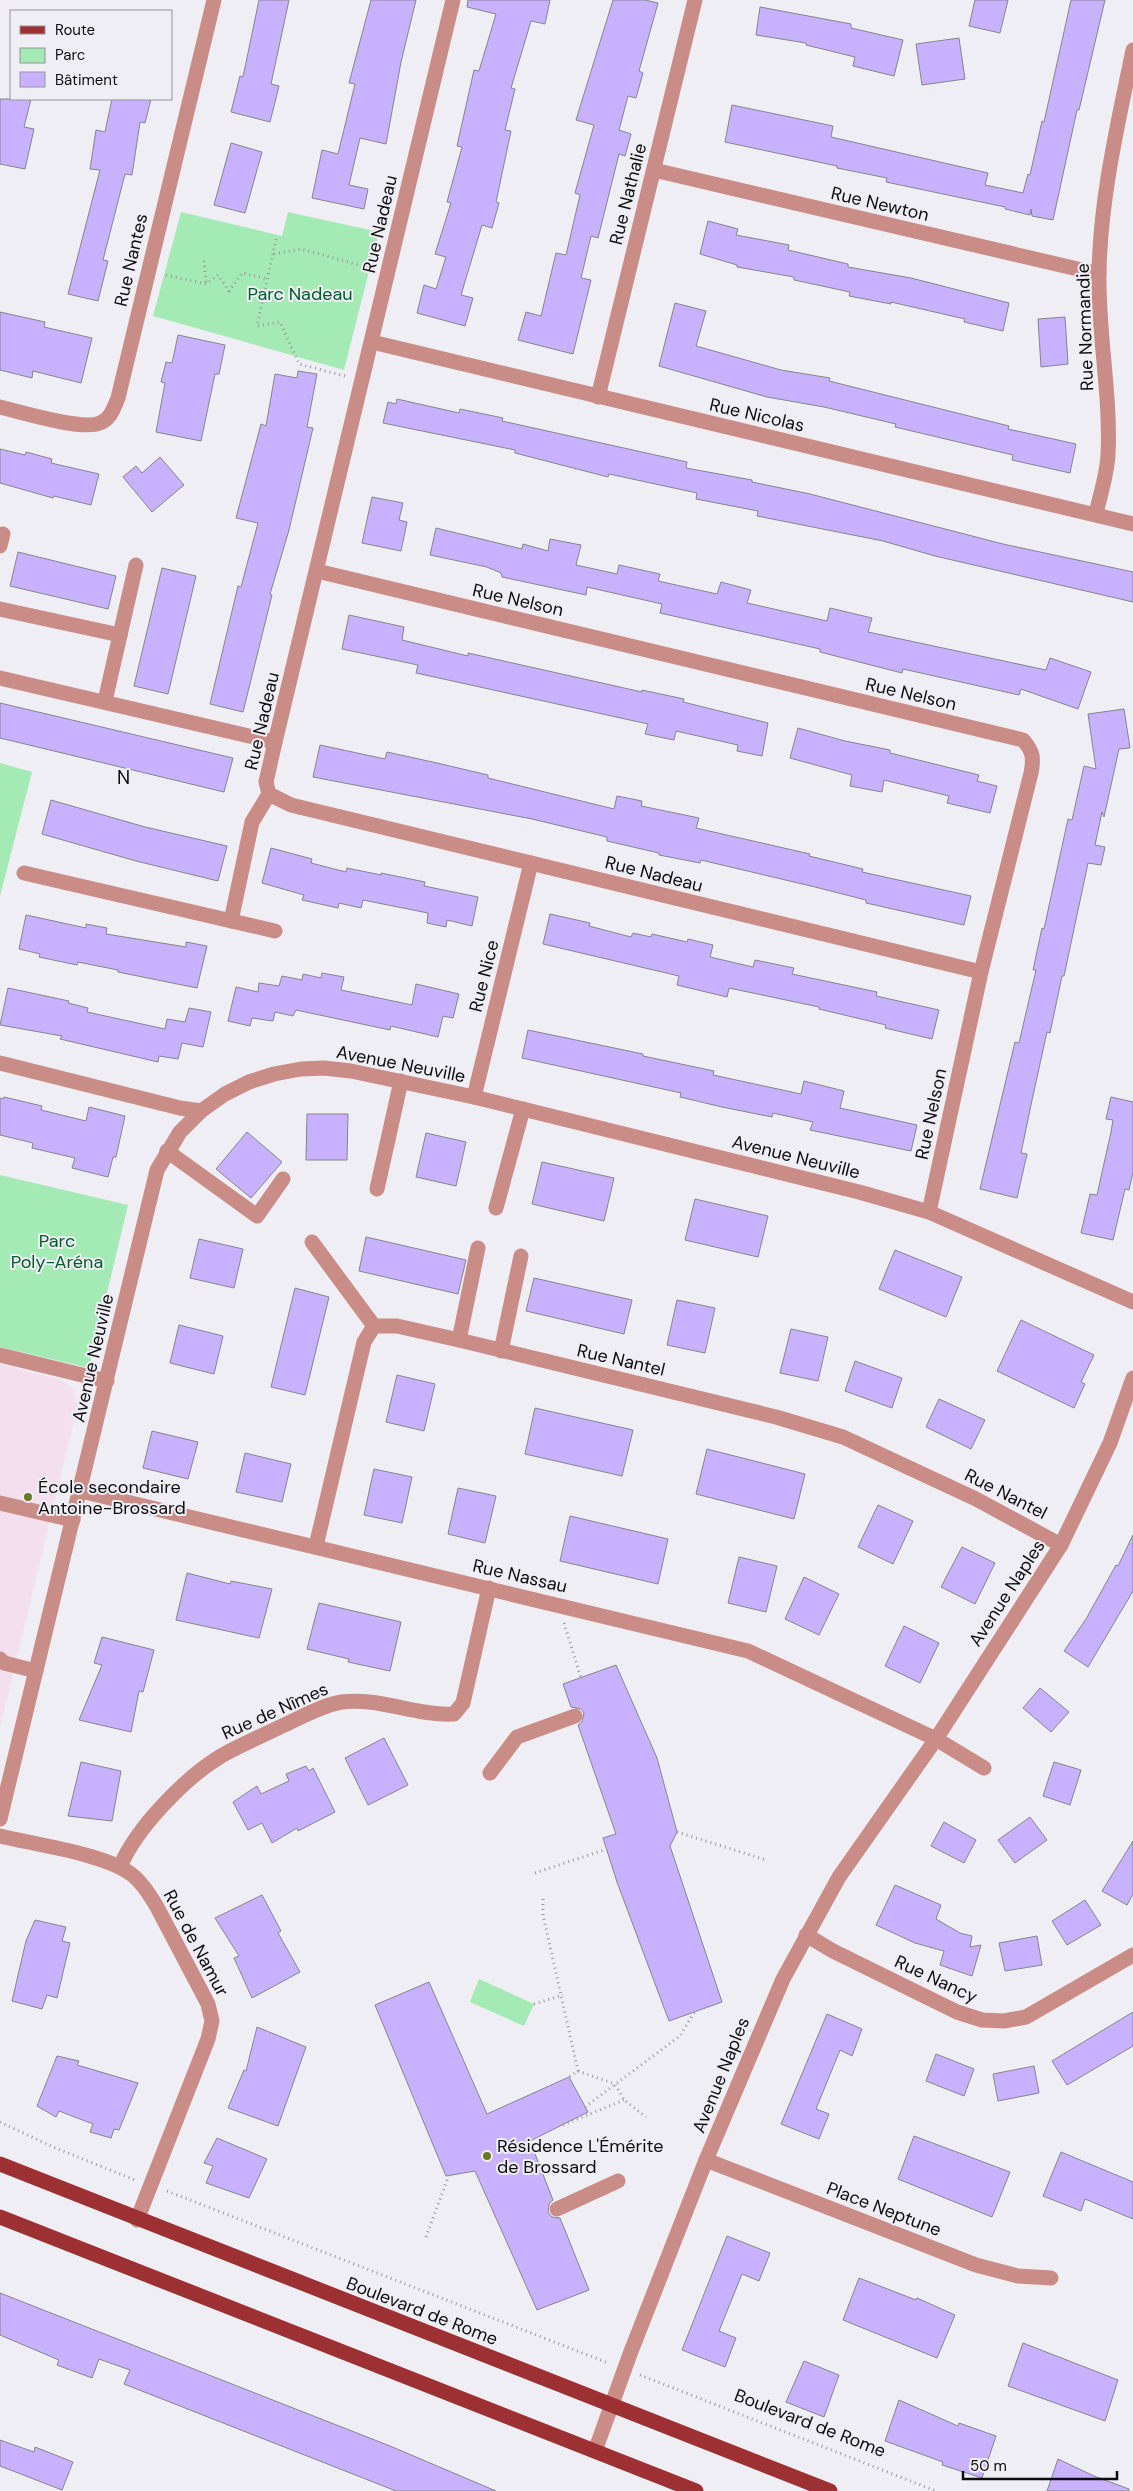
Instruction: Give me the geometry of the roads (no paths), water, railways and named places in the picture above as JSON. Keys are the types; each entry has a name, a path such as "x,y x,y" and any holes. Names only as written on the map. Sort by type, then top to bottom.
{"main road":[{"name":"Boulevard de Rome","path":"0,2164 137,2220 830,2491"},
{"path":"0,2217 696,2491"}],"street":[{"name":"Rue Nantes","path":"0,407 85,425 101,423 112,412 118,398 214,0"},
{"name":"Rue Nadeau","path":"454,0 275,742 266,782 269,794 291,805 981,972"},
{"name":"Rue Nathalie","path":"598,397 695,0"},
{"name":"Rue Normandie","path":"1096,514 1108,458 1099,274 1105,207 1116,134 1133,50"},
{"name":"Rue Newton","path":"654,170 1099,274"},
{"name":"Rue Nicolas","path":"372,342 1133,524"},
{"path":"105,701 136,564"},
{"name":"Rue Nelson","path":"317,571 1023,740 1031,749 1034,759 981,972 929,1212"},
{"path":"0,610 120,635"},
{"path":"0,678 275,742"},
{"path":"231,921 252,822 269,794"},
{"name":"Rue Nice","path":"474,1097 531,863"},
{"path":"24,873 275,931"},
{"path":"0,1063 180,1108 201,1111"},
{"name":"Avenue Neuville","path":"0,1819 6,1770 36,1671 157,1170 180,1132 201,1111 225,1094 249,1082 274,1074 301,1069 324,1068 351,1071 474,1097 859,1192 929,1212 1133,1302"},
{"path":"377,1189 401,1082"},
{"path":"496,1208 523,1109"},
{"path":"167,1151 256,1216 283,1179"},
{"path":"312,1242 374,1326 364,1342 316,1546"},
{"path":"459,1340 478,1248"},
{"path":"502,1351 521,1256"},
{"name":"Rue Nantel","path":"374,1326 397,1326 459,1340 776,1417 844,1437 976,1499 1060,1545"},
{"path":"0,1355 107,1381"},
{"name":"Avenue Naples","path":"595,2451 706,2160 760,2028 806,1935 839,1877 936,1739 1060,1545 1110,1443 1133,1378"},
{"name":"Rue Nassau","path":"81,1490 748,1651 936,1739"},
{"path":"0,1503 73,1520"},
{"name":"Rue de Nîmes","path":"120,1867 130,1848 155,1815 193,1777 220,1756 304,1715 340,1702 364,1701 437,1715 454,1714 463,1702 489,1588"},
{"path":"0,1660 4,1663 36,1671"},
{"path":"490,1773 517,1737 575,1716"},
{"path":"936,1739 984,1768"},
{"name":"Rue de Namur","path":"0,1836 100,1860 120,1867 139,1882 153,1900 204,1995 212,2021 208,2040 137,2220"},
{"name":"Rue Nancy","path":"806,1935 833,1951 958,2012 982,2020 1004,2021 1026,2017 1133,1955"},
{"name":"Place Neptune","path":"706,2160 976,2265 1018,2276 1051,2278"},
{"path":"557,2210 618,2181"}],"place":[{"name":"École secondaire Antoine-Brossard","path":"28,1497"},
{"name":"Résidence L'Émérite de Brossard","path":"487,2156"}],"district":[{"name":"N","path":"124,777"}],"park label":[{"name":"Parc Nadeau","path":"300,294"},
{"name":"Parc Poly-Aréna","path":"57,1251"}]}
